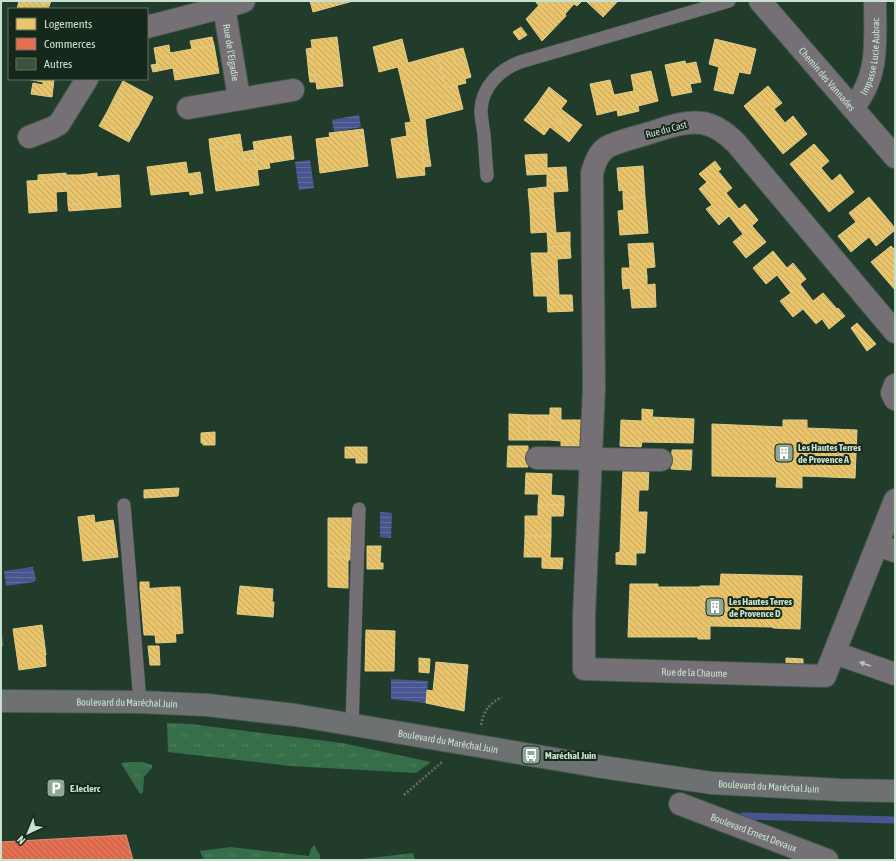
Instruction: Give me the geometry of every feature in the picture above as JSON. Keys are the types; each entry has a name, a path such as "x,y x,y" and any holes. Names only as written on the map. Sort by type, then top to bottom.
{"main road":[{"name":"Boulevard du Maréchal Juin","path":"1,701 140,702 207,705 295,715 712,784 895,791"}],"street":[{"name":"Chemin des Vannades","path":"760,1 895,157"},
{"name":"Impasse Lucie Aubrac","path":"853,108 866,89 872,69 875,45 875,1"},
{"name":"Rue de l'Eigadie","path":"148,27 234,4 239,98"},
{"path":"29,136 59,124 86,80"},
{"path":"188,108 239,98 294,90"},
{"name":"Rue du Cast","path":"594,357 592,173 594,164 600,153 608,147 682,124 692,123 702,123 717,128 736,143 895,332"},
{"name":"Rue de la Chaume","path":"594,357 584,616 584,669 825,676 886,548 895,500"},
{"path":"537,458 661,460"},
{"path":"835,653 895,674"},
{"name":"Boulevard Ernest Devaux","path":"680,804 827,860"}],"lane":[{"path":"487,176 481,110 487,88 502,71 520,62 729,1"},
{"path":"124,505 140,702"},
{"path":"352,725 359,509"}],"path":[{"path":"481,727 483,715 488,707 502,696"},
{"path":"404,795 446,759"}],"green space":[{"path":"167,723 190,724 342,743 431,762 416,773 290,766 168,752"},
{"path":"142,762 152,765 152,768 144,777 143,792 140,794 121,763"},
{"path":"314,845 320,855 320,860 204,860 200,851 231,847 309,856"},
{"path":"413,853 415,860 354,860"}],"water":[{"path":"359,115 361,127 334,132 332,120"},
{"path":"310,160 314,188 299,190 295,162"},
{"path":"380,512 392,513 391,538 380,537"},
{"path":"33,567 36,580 34,582 6,586 4,571"},
{"path":"391,679 428,681 426,703 391,699"}],"building: Logements":[{"path":"19,1 45,1 43,8 17,8"},
{"path":"45,1 51,1 48,8 43,8"},
{"path":"310,1 353,1 313,12"},
{"path":"535,1 543,1 539,6"},
{"path":"543,1 582,1 577,6 574,4 565,14 566,16 542,41 526,19"},
{"path":"586,1 618,1 603,17"},
{"path":"521,27 527,35 519,40 513,32"},
{"path":"212,37 214,45 192,49 190,41"},
{"path":"337,37 343,86 317,89 315,75 309,76 307,55 313,54 311,40"},
{"path":"402,39 408,63 437,55 446,88 457,85 463,109 425,119 428,147 422,147 425,175 397,178 391,139 407,136 405,123 411,122 398,67 379,72 373,47"},
{"path":"715,39 756,49 750,74 739,72 733,94 714,90 719,67 709,64"},
{"path":"169,45 170,53 214,45 219,73 175,80 173,68 158,71 154,48"},
{"path":"312,48 313,54 307,55 306,49"},
{"path":"463,48 467,62 456,65 452,51"},
{"path":"452,51 456,65 467,62 471,77 465,79 466,83 446,88 437,55"},
{"path":"685,61 686,64 696,62 701,82 690,84 692,92 672,96 665,65"},
{"path":"157,64 158,71 153,72 151,65"},
{"path":"651,71 658,101 638,106 639,111 618,116 617,110 597,115 590,84 610,80 614,95 634,91 631,75"},
{"path":"315,75 316,82 310,82 309,76"},
{"path":"32,80 54,80 52,97 31,94 33,83 43,85 43,82"},
{"path":"123,81 153,97 138,126 134,124 131,131 134,132 129,142 99,126 107,112 112,115 123,95 117,92"},
{"path":"768,86 782,103 774,109 785,123 793,116 807,134 783,154 744,106"},
{"path":"549,87 567,101 561,109 582,125 575,134 537,104"},
{"path":"117,92 123,95 112,115 107,112"},
{"path":"537,104 575,134 569,142 550,127 544,135 524,120"},
{"path":"134,124 138,126 134,132 131,131"},
{"path":"363,129 364,136 356,137 355,130"},
{"path":"355,130 356,137 364,136 368,166 320,173 316,139 330,137 329,133"},
{"path":"240,134 241,141 226,143 226,147 210,149 209,139"},
{"path":"291,136 294,159 269,163 270,168 257,170 254,148 266,146 265,140"},
{"path":"265,140 266,146 254,148 253,142"},
{"path":"241,141 244,160 256,159 259,185 216,191 210,149 226,147 226,143"},
{"path":"814,144 829,161 821,168 832,181 840,174 854,192 829,212 790,164"},
{"path":"422,147 428,147 431,166 424,167"},
{"path":"254,150 256,159 244,160 243,152"},
{"path":"547,154 547,168 566,167 567,180 547,181 547,174 527,175 525,155"},
{"path":"715,161 721,169 718,171 732,188 726,193 739,209 745,204 758,220 752,226 766,242 746,258 733,242 743,234 729,216 719,225 706,209 712,205 699,189 707,182 699,174"},
{"path":"186,162 188,174 200,172 203,193 190,195 189,191 151,195 147,167"},
{"path":"643,166 645,197 623,198 623,190 619,191 617,168"},
{"path":"66,173 68,191 56,192 57,211 29,213 27,181 54,180 53,174"},
{"path":"97,173 97,179 81,180 80,175"},
{"path":"53,174 54,180 38,181 38,175"},
{"path":"67,175 80,175 81,180 119,175 121,207 82,210 82,204 68,205"},
{"path":"567,180 568,191 553,192 554,208 530,210 528,189 547,187 547,181"},
{"path":"645,197 648,233 620,235 618,211 624,210 623,198"},
{"path":"869,197 895,228 895,230 876,246 869,237 851,252 838,236 856,222 849,213"},
{"path":"82,204 82,210 69,211 68,205"},
{"path":"554,208 556,233 570,232 570,246 548,247 547,232 531,233 530,210"},
{"path":"653,243 655,267 646,268 647,276 622,277 622,268 630,268 628,244"},
{"path":"570,246 571,258 557,259 558,278 533,279 531,253 548,253 548,247"},
{"path":"891,246 895,250 895,290 871,262"},
{"path":"773,251 787,268 793,263 806,279 800,284 813,301 823,293 845,316 829,329 822,319 816,324 803,309 793,317 780,301 791,293 777,275 766,284 753,268"},
{"path":"647,276 647,285 655,284 656,307 632,308 630,288 623,289 622,277"},
{"path":"558,278 559,295 572,295 573,311 548,312 547,296 534,296 533,279"},
{"path":"857,323 876,344 867,351 851,328"},
{"path":"550,408 561,408 561,420 582,420 581,446 561,446 561,441 550,440"},
{"path":"642,409 653,410 652,417 694,419 693,443 642,442 641,447 620,446 621,420 642,421"},
{"path":"509,414 529,415 529,440 509,440"},
{"path":"529,415 550,415 550,440 529,440"},
{"name":"Les Hautes Terres de Provence A","path":"783,420 807,420 807,428 857,430 855,478 802,476 802,488 776,487 777,477 712,476 712,424 783,427"},
{"path":"215,432 215,445 203,445 203,443 201,443 201,433"},
{"path":"508,446 528,446 528,467 507,467"},
{"path":"345,447 367,447 367,463 356,463 356,458 345,458"},
{"path":"672,450 692,450 691,470 671,469"},
{"path":"623,469 649,469 648,490 639,490 638,512 647,512 645,553 636,553 636,565 616,564 616,553 620,552"},
{"path":"526,473 552,474 551,495 564,496 564,505 538,505 539,494 525,494"},
{"path":"179,488 178,496 144,498 144,490"},
{"path":"538,505 564,505 563,516 551,516 551,536 525,536 525,516 538,516"},
{"path":"94,515 95,523 99,522 99,528 114,526 118,557 83,561 78,517"},
{"path":"328,518 352,518 352,550 328,549"},
{"path":"113,520 114,526 99,528 99,522"},
{"path":"525,536 551,536 550,558 563,558 562,569 542,568 542,557 524,557"},
{"path":"367,546 381,546 380,563 383,563 383,569 367,569"},
{"path":"328,549 352,550 352,560 348,560 348,557 328,556"},
{"path":"328,556 348,557 348,588 328,587"},
{"name":"Les Hautes Terres de Provence D","path":"721,574 802,576 800,629 710,626 710,639 698,639 698,637 628,637 630,584 658,584 658,587 720,586"},
{"path":"140,582 149,582 149,588 140,589"},
{"path":"240,586 273,589 273,617 237,614"},
{"path":"172,587 180,587 183,633 175,634"},
{"path":"172,587 176,642 156,643 155,635 144,635 140,589"},
{"path":"42,625 46,666 19,670 13,629"},
{"path":"366,630 395,631 394,671 365,671"},
{"path":"148,646 159,646 160,665 150,665"},
{"path":"419,658 430,659 429,673 419,672"},
{"path":"786,658 803,659 803,666 786,666"},
{"path":"436,662 468,665 464,711 426,703 427,690 433,691"}],"building: Commerces":[{"path":"126,835 133,860 1,860 1,842"}],"building: Autres":[{"path":"1,630 3,646 1,646"}],"waterway":[{"path":"743,816 895,820"}],"place":[{"name":"Les Hautes Terres de Provence A","path":"784,453"},
{"name":"Les Hautes Terres de Provence D","path":"715,607"},
{"name":"Maréchal Juin","path":"531,755"},
{"name":"E.leclerc","path":"56,788"}]}
